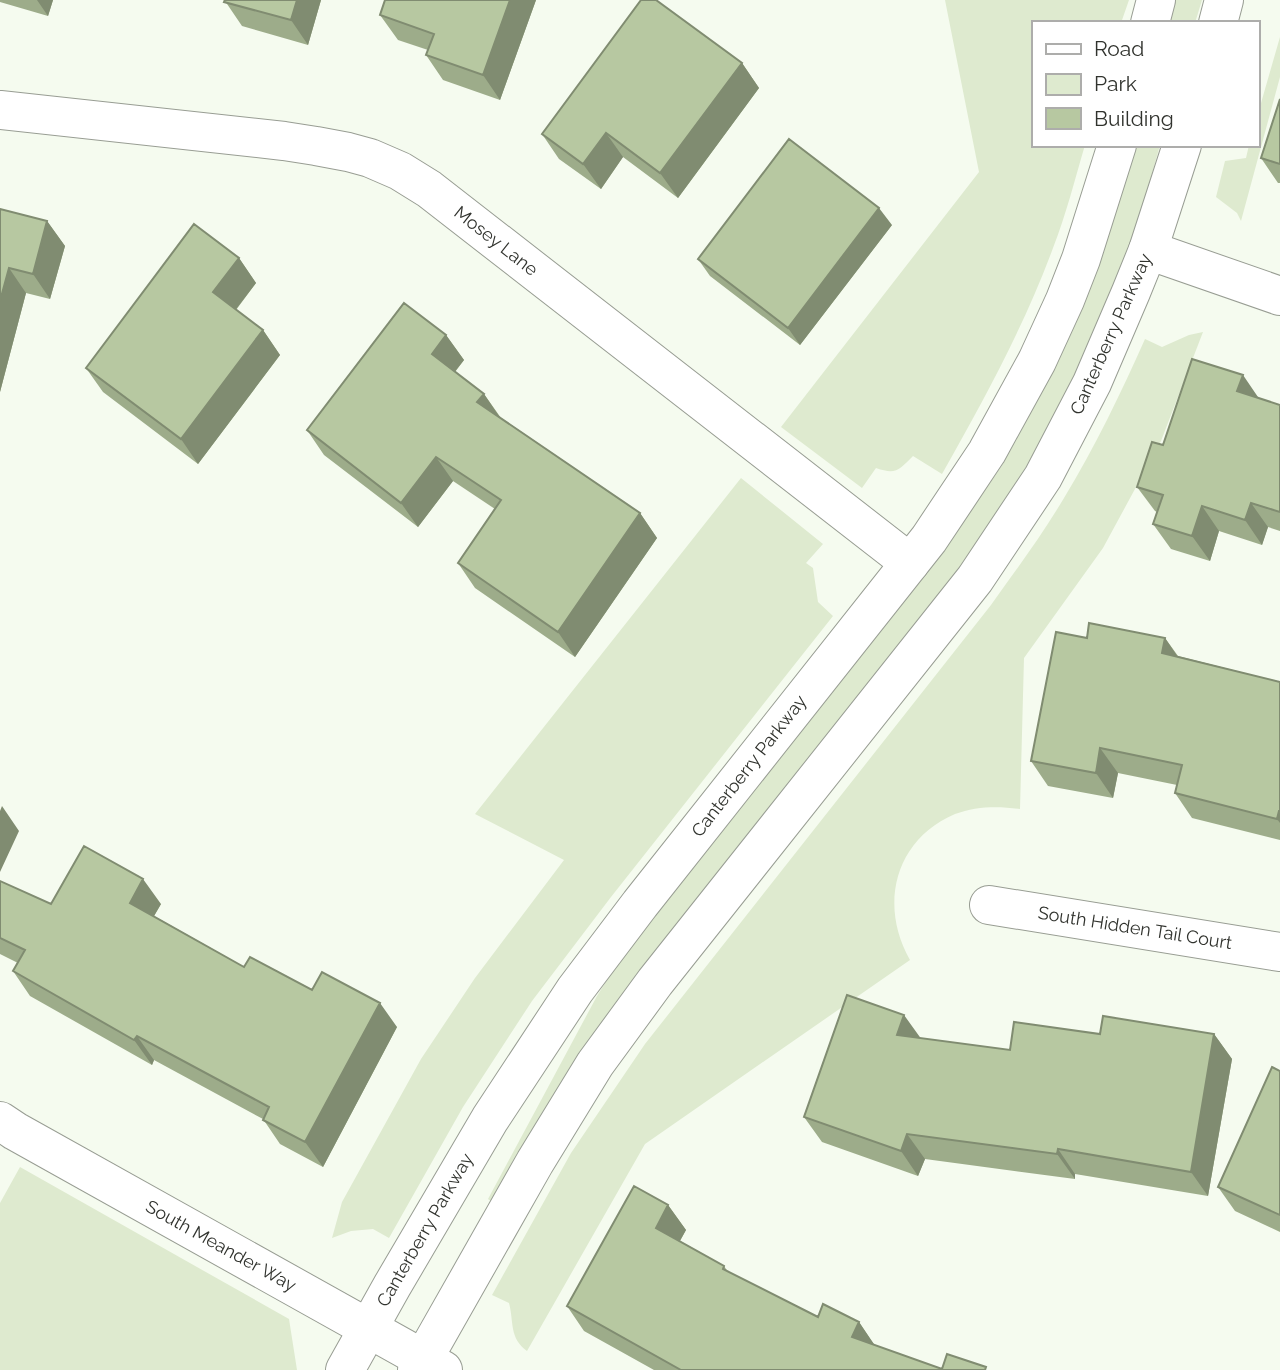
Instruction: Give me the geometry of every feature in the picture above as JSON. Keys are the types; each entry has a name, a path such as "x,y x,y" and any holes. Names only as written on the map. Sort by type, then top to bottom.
{"street":[{"path":"1151,21 1156,0"},
{"path":"1218,21 1224,0"},
{"name":"Mosey Lane","path":"0,110 284,141 348,152 400,171 429,190 910,563"},
{"name":"Canterberry Parkway","path":"345,1370 490,1119 575,990 929,539 988,452 1037,361 1065,300 1081,259 1116,147"},
{"name":"Canterberry Parkway","path":"428,1366 535,1162 610,1042 967,589 1043,477 1110,342 1148,250 1181,147"},
{"path":"1148,250 1280,296"},
{"name":"South Hidden Tail Court","path":"989,905 1280,952"},
{"name":"South Meander Way","path":"0,1121 369,1328 428,1366"}],"green space":[{"path":"945,0 1129,0 1122,21 1032,21 1032,147 1084,147 1058,235 1016,335 942,474 913,456 897,470 876,468 862,488 781,427 979,172"},
{"path":"1174,0 1202,0 1196,21 1169,21"},
{"path":"1280,37 1280,77 1241,221 1237,213 1216,197 1225,161 1246,158 1249,147 1259,147 1259,110"},
{"path":"1132,147 1159,147 1138,224 1092,351 986,538 493,1203 488,1199 597,996 622,956 942,552 1001,467 1045,386"},
{"path":"1203,332 1161,441 1103,548 1024,658 1020,809 987,807 963,811 934,826 918,840 906,857 898,876 895,897 895,918 910,960 645,1144 527,1351 517,1341 509,1303 492,1295 571,1153 645,1044 1019,566 1056,512 1086,459 1145,339 1162,347"},
{"path":"741,478 823,544 806,563 813,568 818,602 833,616 532,1001 463,1107 389,1238 373,1229 351,1231 332,1238 342,1202 421,1059 475,978 564,860 475,814"},
{"path":"20,1167 289,1319 297,1370 0,1370 0,1203"}],"building":[{"path":"297,0 291,20 224,2"},
{"path":"385,0 510,0 483,75 426,55 434,34 380,15"},
{"path":"641,0 656,0 742,63 660,173 606,133 583,164 542,134"},
{"path":"1280,99 1280,164 1261,158"},
{"path":"789,139 879,208 788,328 698,259"},
{"path":"0,209 47,221 33,274 9,268 0,301"},
{"path":"194,224 239,258 213,292 263,330 181,439 86,368"},
{"path":"404,303 446,335 432,354 484,394 477,402 640,513 558,632 458,563 501,500 436,457 401,503 307,430"},
{"path":"1192,359 1243,375 1237,391 1280,405 1280,512 1251,503 1245,520 1202,506 1192,536 1153,524 1163,495 1137,487 1152,442 1163,445"},
{"path":"1089,623 1165,638 1162,653 1280,682 1280,811 1277,819 1175,793 1182,765 1100,748 1096,773 1031,761 1056,632 1087,638"},
{"path":"84,846 143,879 130,903 244,967 250,957 312,990 322,972 380,1003 305,1142 263,1120 269,1107 137,1036 134,1040 13,971 25,950 0,938 0,881 51,904"},
{"path":"847,995 904,1015 897,1035 1010,1050 1014,1022 1100,1034 1103,1016 1214,1034 1191,1172 1058,1149 1057,1154 907,1134 901,1151 804,1117"},
{"path":"1272,1067 1280,1071 1280,1215 1218,1187"},
{"path":"634,1186 668,1205 656,1228 724,1266 723,1269 818,1317 823,1304 859,1322 852,1337 942,1369 947,1354 986,1367 985,1370 681,1370 567,1306"}]}
